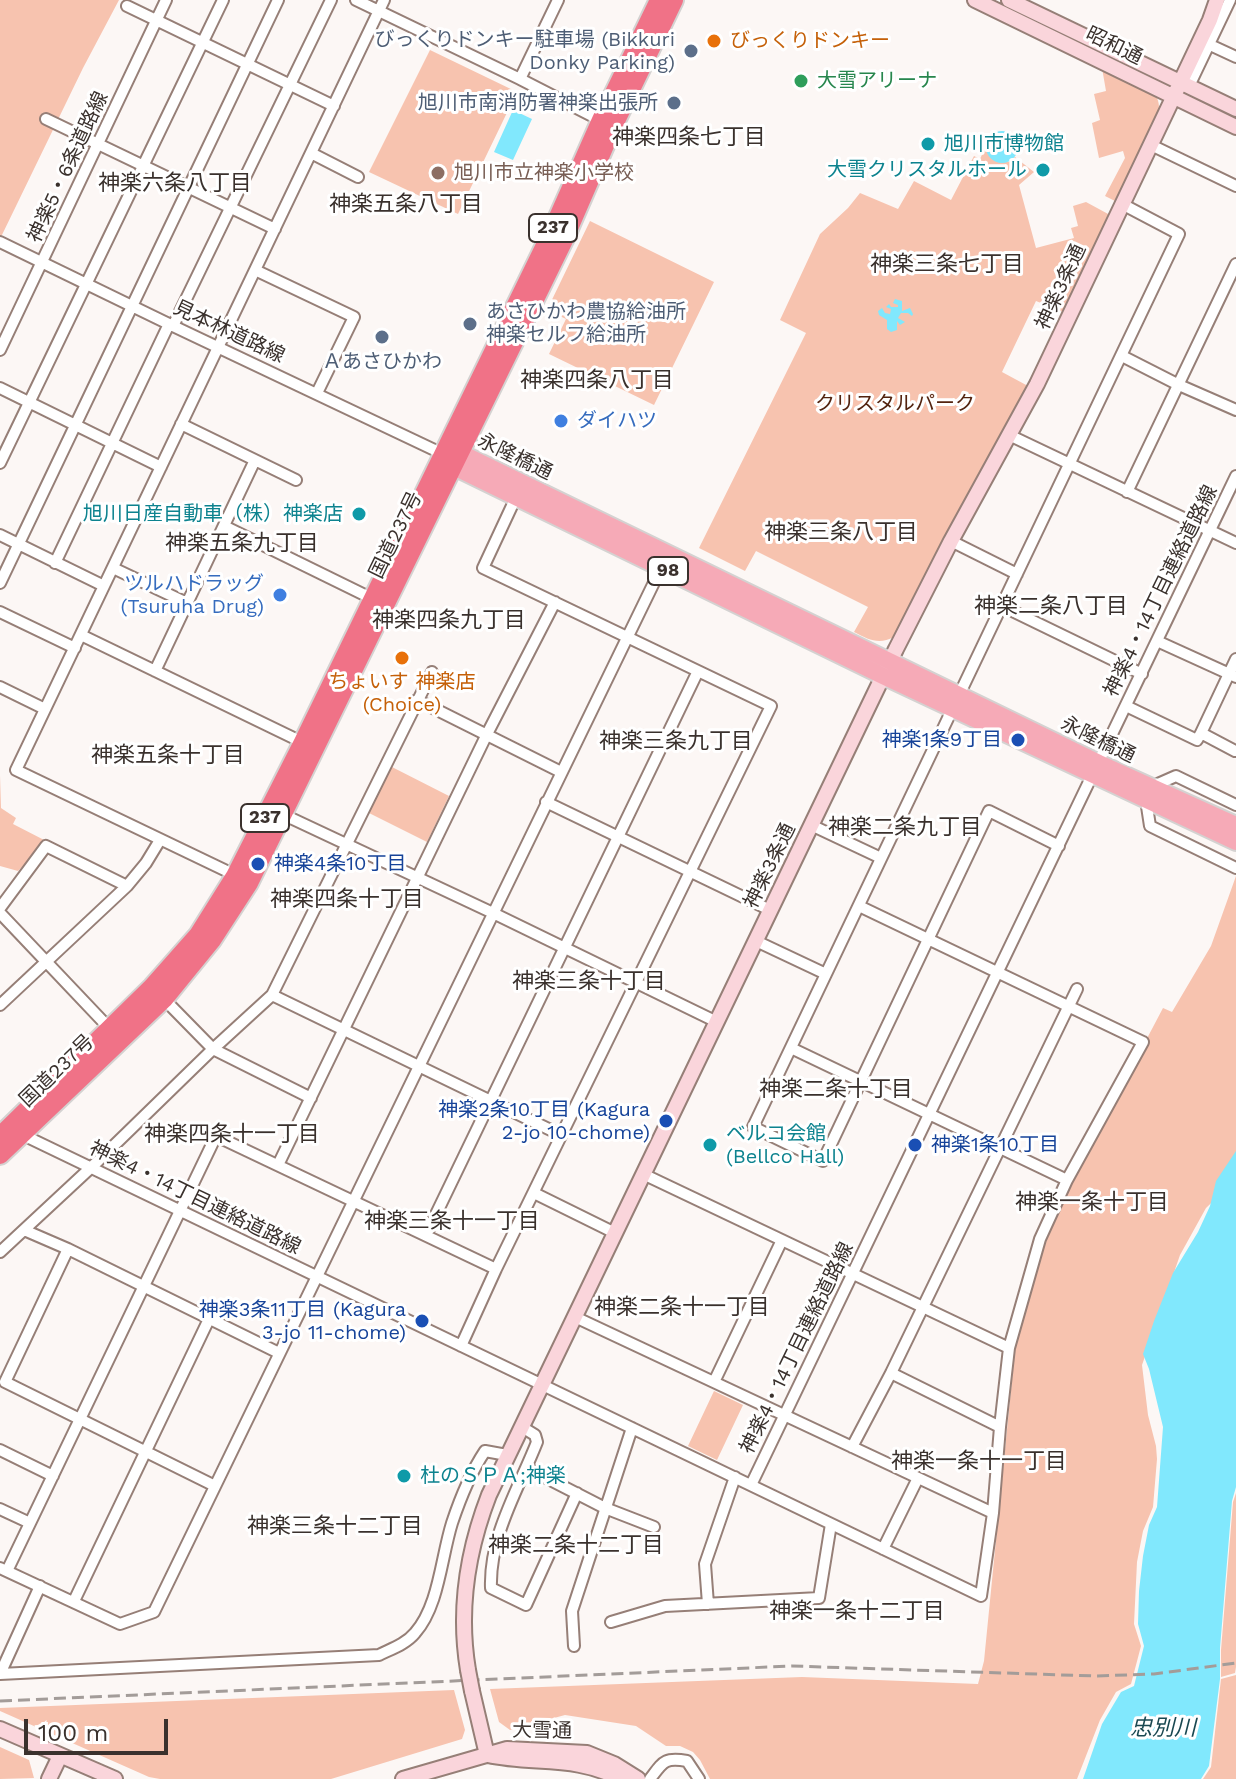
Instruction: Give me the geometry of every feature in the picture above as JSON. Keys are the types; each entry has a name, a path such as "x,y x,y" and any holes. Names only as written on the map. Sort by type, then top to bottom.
{"highway":[{"name":"国道237号","path":"607,123 659,0"},
{"name":"国道237号","path":"0,1155 8,1131 76,1064 115,1034 158,993 198,935 242,880 453,458 551,233 674,0"}],"main road":[{"name":"永隆橋通","path":"453,458 664,560 883,676 956,702 1149,794 1236,842"},
{"name":"永隆橋通","path":"664,560 890,660 956,702"},
{"name":"永隆橋通","path":"1149,794 1236,825"}],"street":[{"name":"神楽5・6条道路線","path":"0,350 166,0"},
{"path":"0,463 223,0"},
{"path":"0,583 278,0"},
{"path":"55,563 331,0"},
{"path":"356,0 607,123"},
{"path":"242,880 16,770 384,0"},
{"path":"520,79 558,0"},
{"name":"昭和通","path":"975,0 1236,127"},
{"name":"昭和通","path":"1009,0 1236,109"},
{"name":"神楽3条通","path":"487,1755 468,1670 463,1624 464,1588 478,1523 507,1455 890,660 1037,384 1174,97 1185,84 1217,0"},
{"path":"1185,84 1230,0"},
{"path":"127,6 334,106"},
{"path":"1208,44 1236,57"},
{"path":"46,119 275,229"},
{"path":"1151,145 1236,186"},
{"path":"311,153 358,177"},
{"path":"1059,846 989,811 823,1161 753,1127 1179,234 1122,204"},
{"name":"見本林道路線","path":"0,242 453,458"},
{"path":"1127,492 1236,264"},
{"path":"255,270 354,317 317,393"},
{"path":"1122,356 1236,410"},
{"path":"0,388 161,467"},
{"path":"181,424 296,480"},
{"path":"1009,435 1236,543"},
{"path":"155,671 255,460"},
{"name":"神楽4・14丁目連絡道路線","path":"8,1131 751,1485 1236,476"},
{"path":"461,1346 771,706 483,568 520,490"},
{"path":"224,526 379,602"},
{"path":"0,535 104,586"},
{"path":"951,541 1017,574"},
{"path":"496,1269 353,1200 216,1136 30,1523 3,1569 120,1624 154,1612 316,1276 353,1200 419,1065 493,913 664,560"},
{"path":"113,568 187,603"},
{"path":"278,1165 487,734 555,602"},
{"path":"1002,606 1142,674"},
{"path":"0,612 75,648"},
{"path":"81,635 309,745"},
{"path":"1157,641 1232,676"},
{"path":"1126,706 1197,740 1232,676 1236,659"},
{"path":"426,1235 698,671"},
{"path":"0,1252 272,995 432,672"},
{"path":"0,687 45,709"},
{"path":"417,700 561,772"},
{"path":"1201,733 1235,751"},
{"path":"1236,805 1176,776 1149,794 1150,826 1236,868"},
{"path":"546,802 770,910"},
{"path":"277,811 717,1022"},
{"path":"811,825 881,858"},
{"path":"0,1005 127,886 160,840"},
{"path":"115,1034 0,910 46,846 127,886"},
{"path":"751,1485 981,1596 993,1513 1009,1348 1040,1239 1067,1180 1143,1042 859,906"},
{"path":"756,941 826,974"},
{"path":"852,1447 1077,989"},
{"path":"158,993 213,1049 311,1098"},
{"path":"272,995 561,1135"},
{"path":"791,1048 1067,1180"},
{"path":"643,1174 1009,1348"},
{"path":"534,1193 615,1233"},
{"path":"24,1230 279,1353"},
{"path":"714,1382 782,1240"},
{"path":"68,1249 5,1382 215,1486"},
{"path":"575,1317 993,1513"},
{"path":"74,1601 209,1319"},
{"path":"891,1373 1000,1427"},
{"path":"522,1427 535,1435 537,1442 503,1521 490,1569 491,1588 526,1605 577,1493"},
{"path":"574,1646 572,1611 632,1428"},
{"path":"0,1450 53,1476"},
{"path":"40,1586 0,1674 379,1655 402,1644 423,1624 432,1604 452,1522 476,1464 485,1451 507,1455"},
{"path":"527,1468 605,1508 654,1527"},
{"path":"708,1604 705,1564 735,1477"},
{"path":"883,1549 918,1478"},
{"path":"0,1509 30,1523"},
{"path":"611,1622 665,1606 819,1598 831,1524"},
{"path":"0,1729 115,1779"},
{"name":"大雪通","path":"403,1779 507,1749 587,1753 614,1764 638,1779"},
{"name":"大雪通","path":"487,1755 508,1760 588,1765 620,1779"},
{"path":"49,1779 60,1756"},
{"path":"650,1779 663,1763 673,1758 687,1761 699,1779"}],"green space":[{"path":"0,0 119,0 0,239"},
{"path":"430,50 517,92 458,214 369,172"},
{"path":"1102,68 1153,92 1159,106 1159,116 1117,202 1105,196 1125,158 1123,151 1099,158 1092,123 1100,120 1094,94 1106,91"},
{"name":"クリスタルパーク","path":"986,146 990,157 1008,162 1015,157 1034,172 1019,185 1036,248 1074,238 1071,228 1078,226 1073,206 1086,202 1110,215 1063,312 1036,301 1002,372 1028,386 894,637 884,641 874,640 854,632 868,607 756,551 745,571 699,548 806,333 780,320 820,234 860,193 898,209 914,181 951,200 974,156 980,159"},
{"path":"590,221 714,282 654,405 549,354 566,319 547,310"},
{"path":"390,766 449,796 427,842 367,812"},
{"path":"0,775 1,808 16,818 13,824 48,842 18,871 0,866"},
{"path":"1236,876 1236,1179 1206,1208 1180,1255 1142,1365 1157,1459 1153,1507 1143,1531 1137,1562 1134,1624 1141,1646 1131,1684 1116,1692 1100,1720 1077,1779 710,1779 693,1752 680,1746 666,1746 636,1726 565,1715 510,1730 499,1722 490,1689 802,1677 978,1684 984,1661 1015,1349 1045,1240 1073,1179 1163,1008 1172,1012 1211,946"},
{"path":"714,1391 743,1405 717,1460 688,1446"},
{"path":"1236,1493 1236,1667 1235,1673 1221,1677 1233,1502"},
{"path":"1236,1675 1236,1779 1203,1779 1211,1767 1221,1679"},
{"path":"454,1690 465,1730 462,1739 331,1779 149,1777 0,1711 0,1708"},
{"path":"0,1747 29,1760 34,1778 0,1779"}],"water":[{"path":"513,110 532,119 513,160 494,152"},
{"path":"1002,131 1013,136 1018,147 1013,158 1002,163 991,158 986,147 991,136"},
{"path":"895,299 902,301 902,311 910,308 913,314 901,313 898,318 905,322 900,325 897,321 897,330 891,332 887,329 887,320 878,311 882,308 890,314 891,309 886,307 889,304 898,307 893,303"},
{"name":"忠別川","path":"1236,1151 1236,1487 1232,1501 1220,1679 1209,1766 1201,1779 1083,1779 1102,1724 1121,1692 1134,1686 1144,1646 1138,1624 1139,1591 1149,1525 1157,1507 1163,1427 1143,1354 1173,1273 1198,1232 1210,1206 1216,1181"}],"railway":[{"path":"0,1701 792,1666 1095,1676 1154,1674 1236,1663"}],"place":[{"name":"びっくりドンキー","path":"714,41"},
{"name":"びっくりドンキー駐車場 (Bikkuri Donky Parking)","path":"691,51"},
{"name":"大雪アリーナ","path":"801,81"},
{"name":"旭川市南消防署神楽出張所","path":"674,103"},
{"name":"旭川市博物館","path":"928,144"},
{"name":"大雪クリスタルホール","path":"1043,170"},
{"name":"旭川市立神楽小学校","path":"438,173"},
{"name":"あさひかわ農協給油所 神楽セルフ給油所","path":"470,324"},
{"name":"Ａあさひかわ","path":"382,337"},
{"name":"ダイハツ","path":"561,421"},
{"name":"旭川日産自動車（株）神楽店","path":"359,514"},
{"name":"ツルハドラッグ (Tsuruha Drug)","path":"280,595"},
{"name":"ちょいす 神楽店 (Choice)","path":"402,658"},
{"name":"神楽1条9丁目","path":"1018,740"},
{"name":"神楽4条10丁目","path":"258,864"},
{"name":"神楽2条10丁目 (Kagura 2-jo 10-chome)","path":"666,1121"},
{"name":"ベルコ会館 (Bellco Hall)","path":"710,1145"},
{"name":"神楽1条10丁目","path":"915,1145"},
{"name":"神楽3条11丁目 (Kagura 3-jo 11-chome)","path":"422,1321"},
{"name":"杜のＳＰＡ;神楽","path":"404,1476"}],"district":[{"name":"神楽四条七丁目","path":"689,138"},
{"name":"神楽六条八丁目","path":"175,184"},
{"name":"神楽五条八丁目","path":"406,205"},
{"name":"神楽三条七丁目","path":"947,265"},
{"name":"神楽四条八丁目","path":"597,381"},
{"name":"神楽三条八丁目","path":"841,533"},
{"name":"神楽五条九丁目","path":"242,544"},
{"name":"神楽二条八丁目","path":"1051,607"},
{"name":"神楽四条九丁目","path":"449,621"},
{"name":"神楽三条九丁目","path":"676,742"},
{"name":"神楽五条十丁目","path":"168,756"},
{"name":"神楽二条九丁目","path":"905,828"},
{"name":"神楽四条十丁目","path":"347,900"},
{"name":"神楽三条十丁目","path":"589,982"},
{"name":"神楽二条十丁目","path":"836,1090"},
{"name":"神楽四条十一丁目","path":"232,1135"},
{"name":"神楽一条十丁目","path":"1092,1203"},
{"name":"神楽三条十一丁目","path":"452,1222"},
{"name":"神楽二条十一丁目","path":"682,1308"},
{"name":"神楽一条十一丁目","path":"979,1462"},
{"name":"神楽三条十二丁目","path":"335,1527"},
{"name":"神楽二条十二丁目","path":"576,1546"},
{"name":"神楽一条十二丁目","path":"857,1612"}]}
